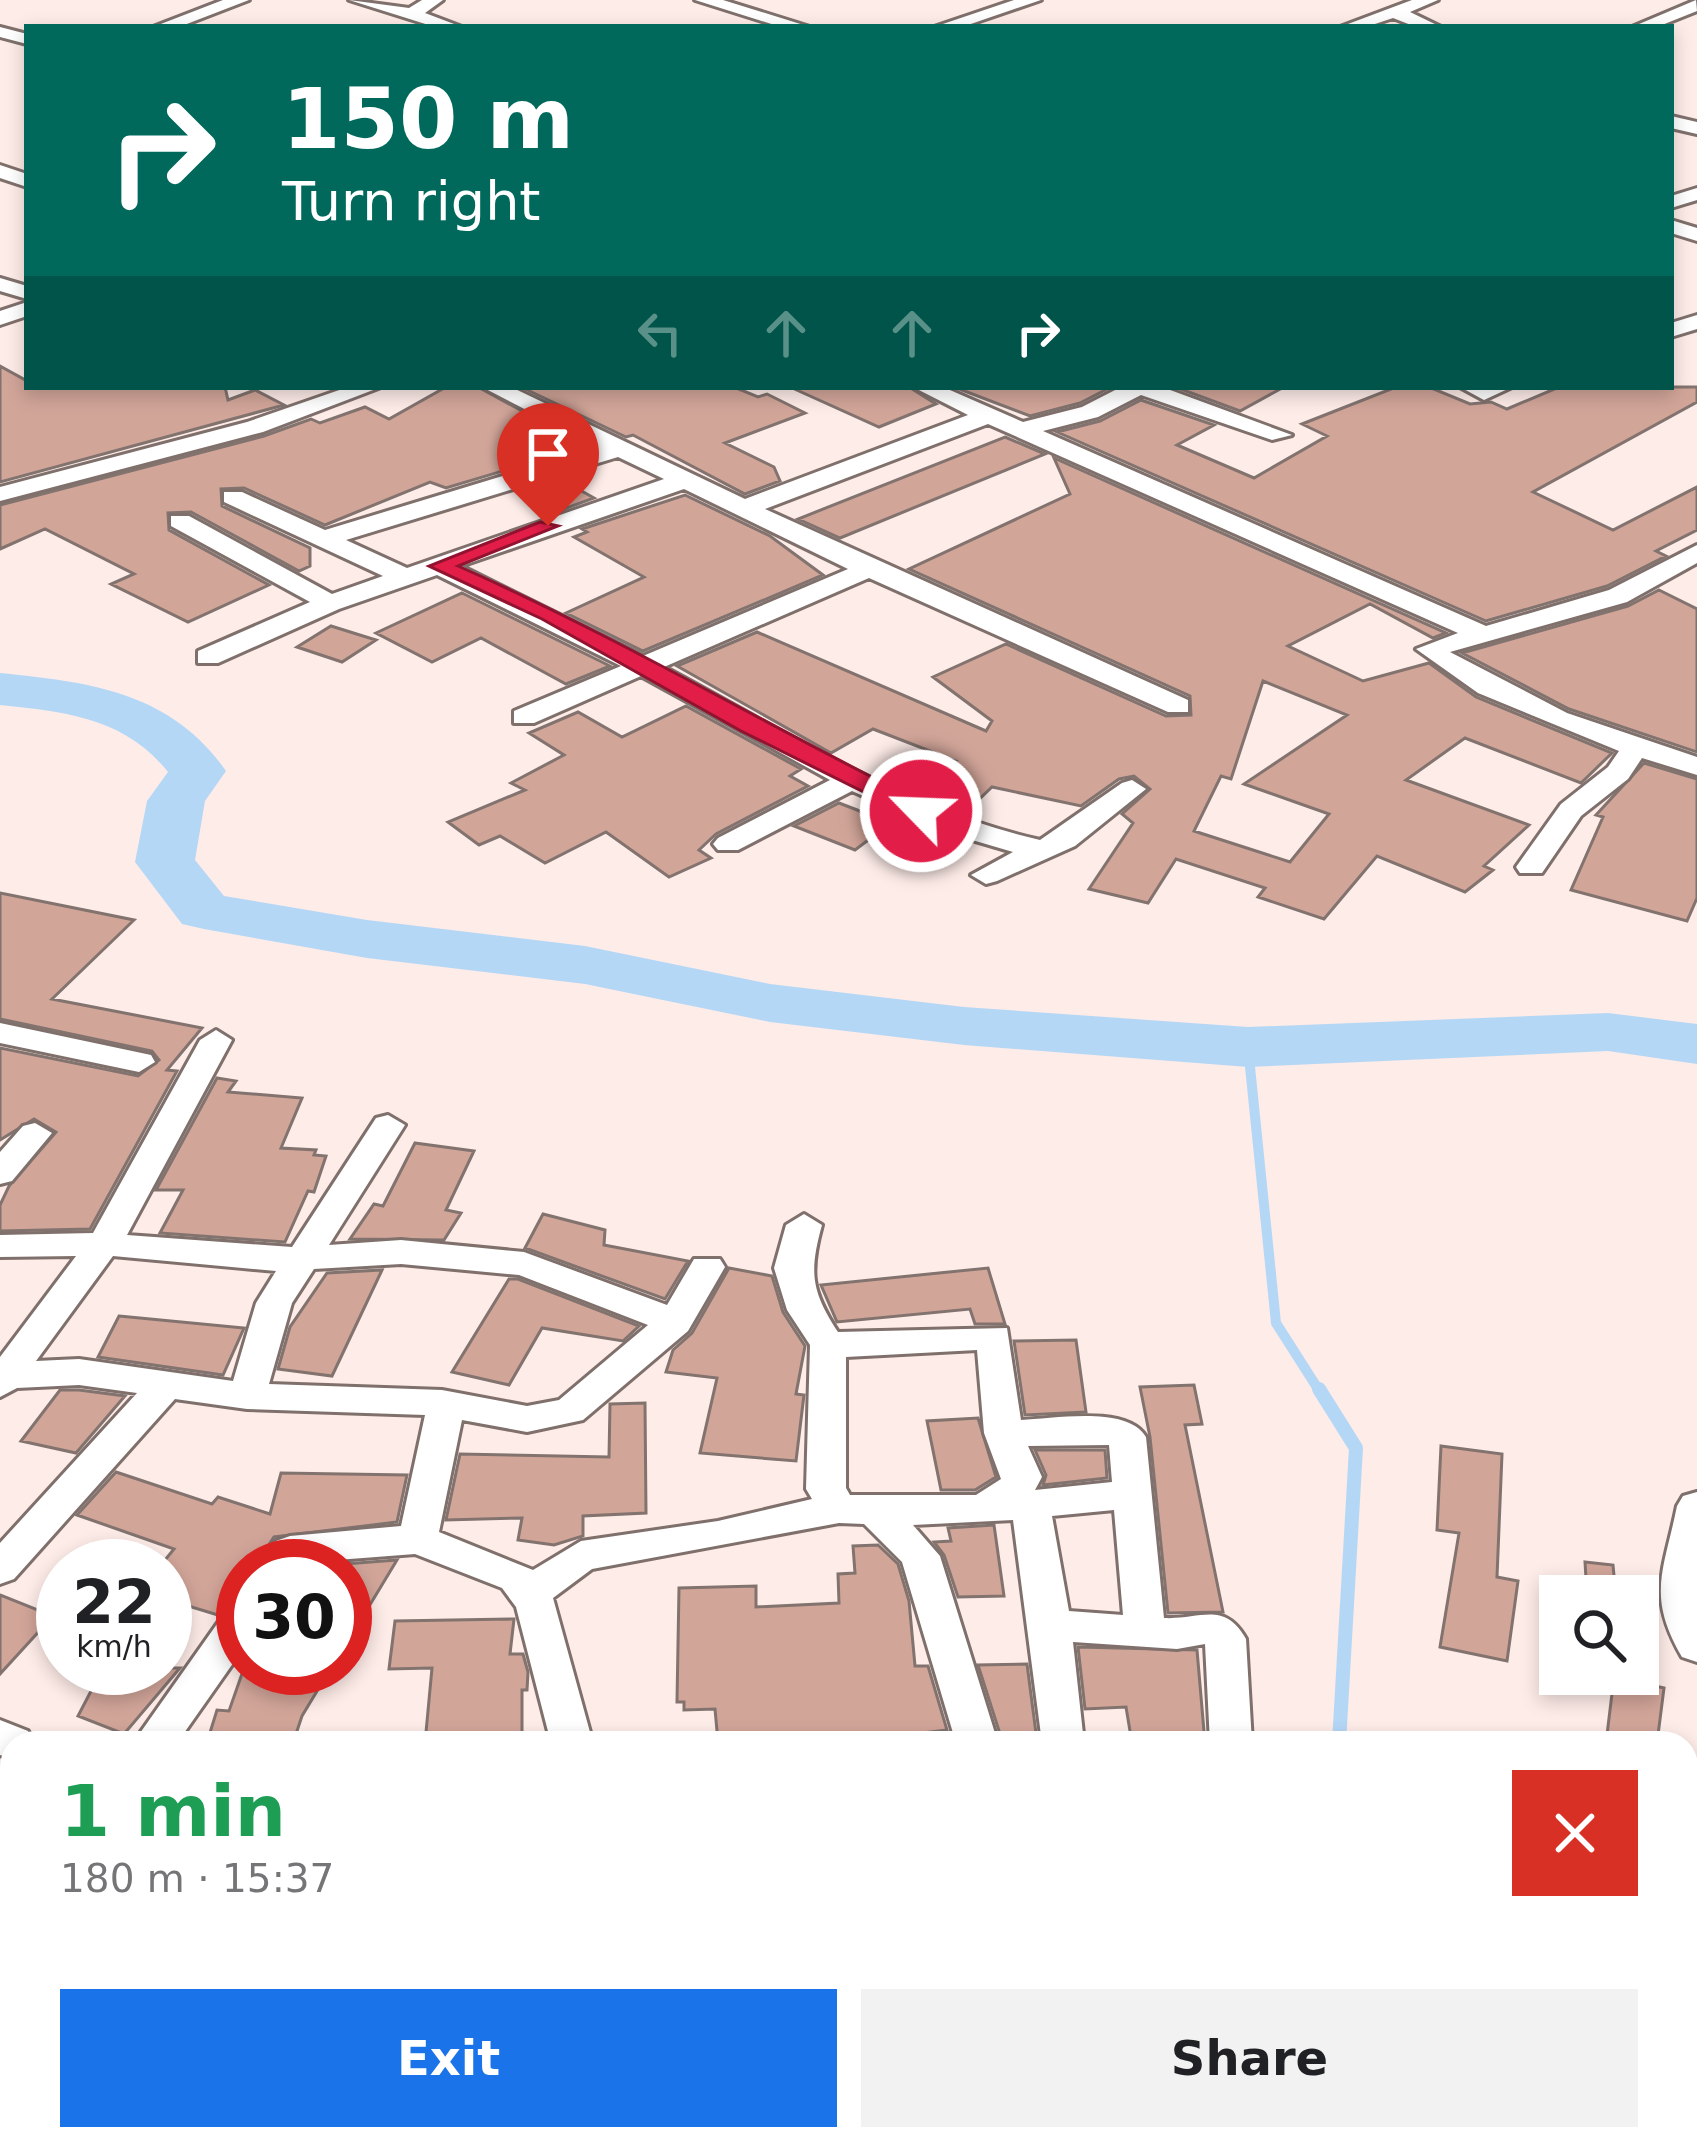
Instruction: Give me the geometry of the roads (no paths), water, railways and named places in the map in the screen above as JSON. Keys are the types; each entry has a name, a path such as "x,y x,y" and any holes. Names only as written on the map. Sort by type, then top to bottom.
{"street":[{"path":"171,24 240,0"},
{"path":"358,0 436,24"},
{"path":"411,14 434,0"},
{"path":"704,0 790,24"},
{"path":"953,24 1032,0"},
{"path":"1358,24 1429,0"},
{"path":"1648,24 1690,7"},
{"path":"1393,12 1424,24"},
{"path":"0,494 108,461 255,428 362,390"},
{"path":"500,390 869,569 1178,706"},
{"path":"932,390 1484,635"},
{"path":"1024,429 1090,412 1134,390"},
{"path":"1149,390 1280,435"},
{"path":"742,509 992,414"},
{"path":"321,539 624,447"},
{"path":"208,656 330,603 682,481"},
{"path":"232,497 406,577"},
{"path":"455,502 458,512 503,542"},
{"path":"180,521 330,603"},
{"path":"1697,553 1618,596 1429,649 1460,674 1634,748 1697,766"},
{"path":"439,566 549,614 852,780 1006,843 1040,849"},
{"path":"524,717 869,569"},
{"path":"1531,867 1570,810 1618,773 1634,748"},
{"path":"728,844 852,780"},
{"path":"986,874 1065,840 1132,789"},
{"path":"0,1033 140,1062"},
{"path":"1,1380 104,1244 216,1040"},
{"path":"247,1396 274,1303 388,1124"},
{"path":"0,1173 35,1133"},
{"path":"804,1225 792,1268 806,1310 827,1345 836,1506"},
{"path":"0,1246 104,1244 266,1260 401,1252 524,1264 675,1322"},
{"path":"1,1380 80,1372 247,1396 446,1405 552,1418 570,1411 675,1322 707,1267"},
{"path":"827,1345 994,1336 1004,1433 1022,1483 986,1508"},
{"path":"0,1569 168,1383"},
{"path":"418,1539 446,1405"},
{"path":"1004,1433 1117,1432 1127,1437 1145,1632"},
{"path":"529,1594 581,1556 617,1546 718,1535 836,1506 986,1508 1132,1494"},
{"path":"1030,1503 1063,1731"},
{"path":"836,1506 920,1556 972,1731"},
{"path":"1697,1506 1691,1547 1677,1582 1677,1618 1697,1646"},
{"path":"372,1543 418,1539 516,1577 529,1594 569,1731"},
{"path":"1051,1625 1145,1632 1215,1627 1226,1640 1231,1731"},
{"path":"163,1731 216,1656"}],"waterway":[{"path":"0,689 110,706 156,728 177,747 197,771 176,801 165,862 204,911 367,939 585,965 770,1003 964,1026 1248,1047 1608,1032 1697,1044"},
{"path":"1248,1047 1276,1323 1320,1392"},
{"path":"1319,1389 1356,1448 1340,1731"}]}
